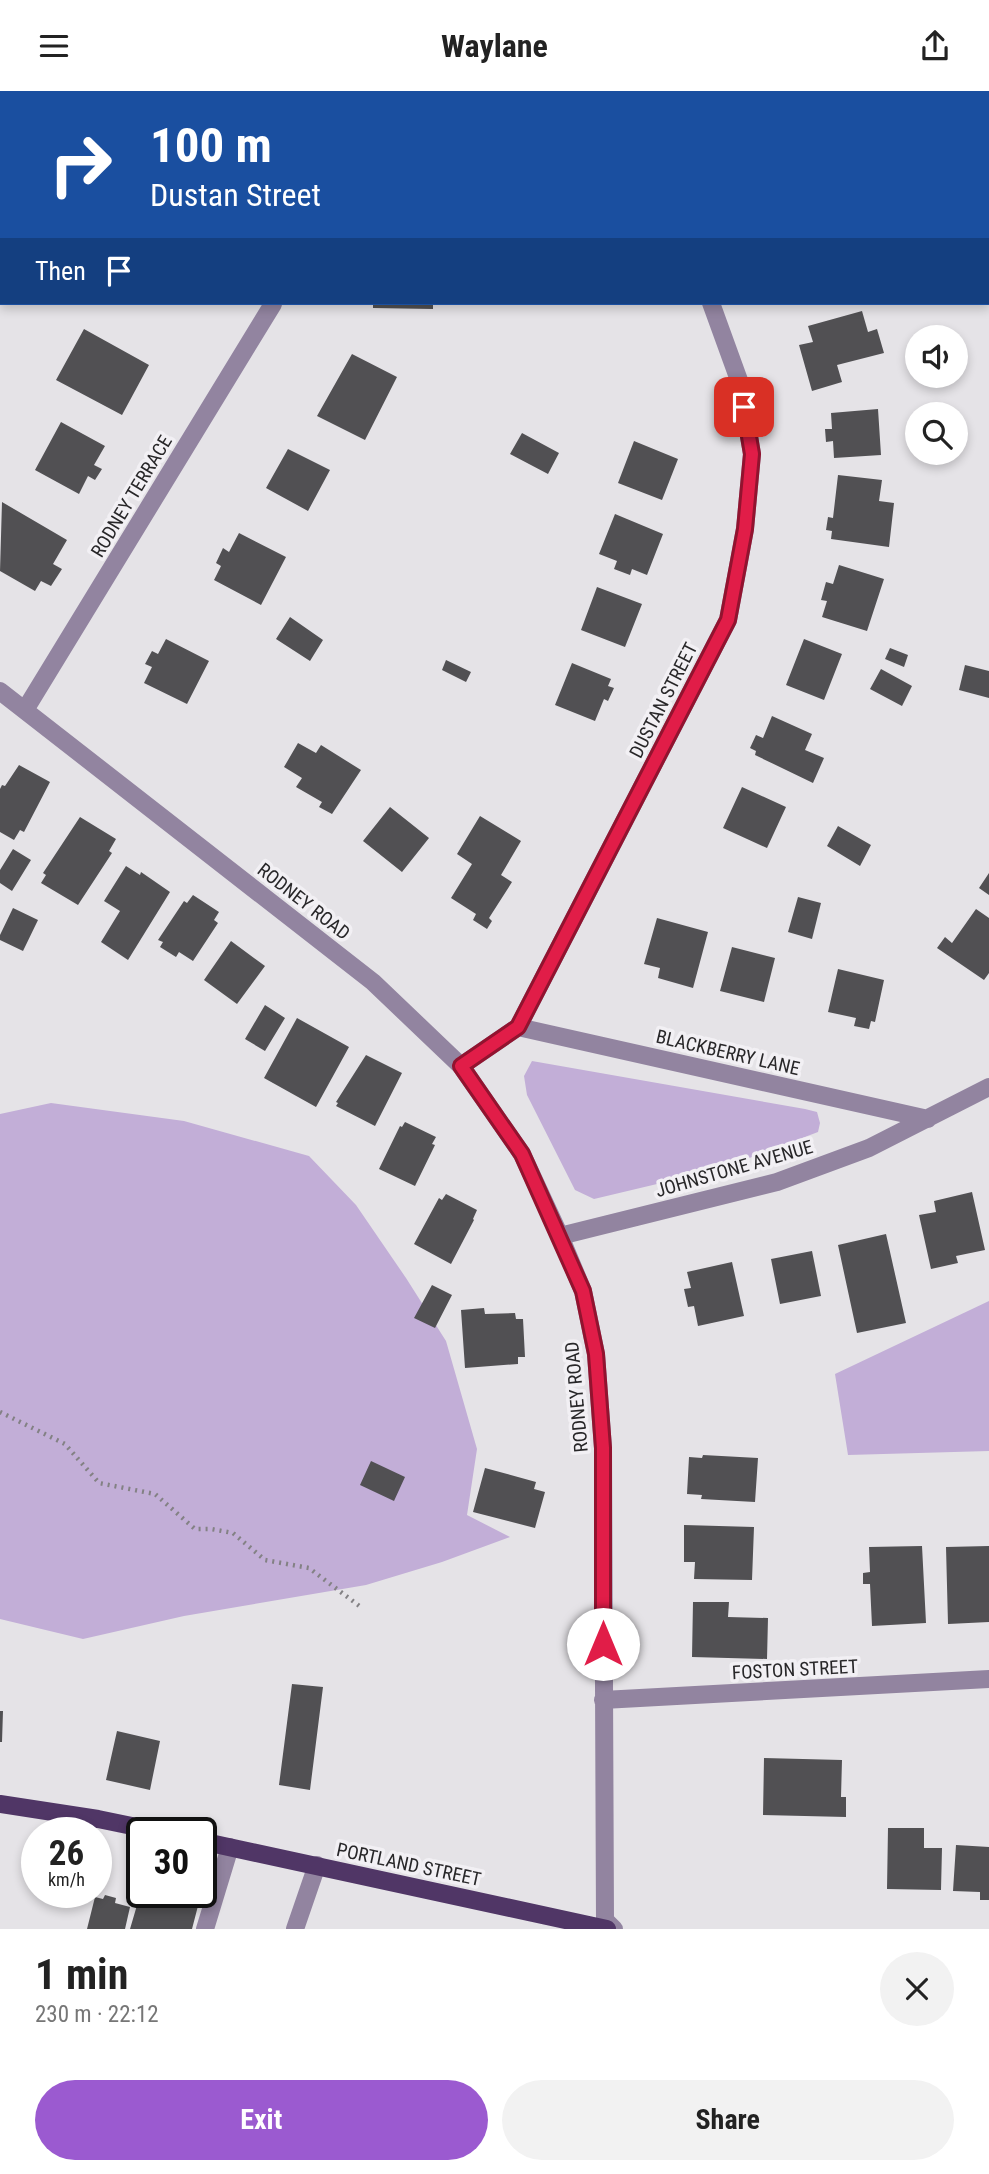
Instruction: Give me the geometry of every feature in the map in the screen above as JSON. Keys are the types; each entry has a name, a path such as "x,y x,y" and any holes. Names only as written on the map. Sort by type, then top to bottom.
{"main road":[{"path":"0,1804 126,1825"},
{"name":"PORTLAND STREET","path":"217,1844 607,1929"}],"street":[{"name":"RODNEY TERRACE","path":"25,710 272,305"},
{"name":"DUSTAN STREET","path":"461,1066 518,1027 728,620 745,529 752,454 740,383 712,305"},
{"name":"RODNEY ROAD","path":"0,691 373,982 461,1066 522,1154 583,1291 596,1354 603,1448 605,1920 614,1929"},
{"name":"BLACKBERRY LANE","path":"518,1027 928,1119"},
{"name":"JOHNSTONE AVENUE","path":"560,1237 777,1182 869,1148 989,1087"},
{"name":"FOSTON STREET","path":"603,1700 989,1679"},
{"path":"205,1929 230,1847"},
{"path":"295,1929 317,1865"}],"path":[{"path":"0,1412 65,1444 99,1483 155,1494 195,1529 233,1533 265,1560 309,1568 362,1608"}],"shaded area":[{"path":"532,1061 805,1109 817,1112 820,1123 818,1132 720,1169 594,1199 575,1190 527,1095 524,1076"},
{"path":"51,1103 184,1121 309,1156 356,1205 446,1341 477,1449 467,1515 510,1537 442,1562 366,1585 184,1616 83,1639 0,1619 0,1114"},
{"path":"989,1301 989,1451 848,1455 835,1374"}],"building":[{"path":"373,305 433,305 433,309 373,308"},
{"path":"862,311 868,332 877,329 884,353 837,365 842,382 812,391 799,345 813,342 808,326"},
{"path":"84,329 149,365 122,415 56,380"},
{"path":"352,354 397,377 365,440 317,416"},
{"path":"878,409 881,455 834,458 833,441 826,442 825,429 832,429 831,413"},
{"path":"61,422 105,446 94,465 102,469 95,480 88,476 79,494 35,470"},
{"path":"522,433 559,453 548,474 510,454"},
{"path":"634,441 678,459 662,500 618,483"},
{"path":"288,449 330,470 308,511 266,488"},
{"path":"838,475 882,480 879,501 894,503 889,547 831,539 832,531 826,530 828,517 833,518"},
{"path":"2,502 67,540 53,564 62,569 51,586 41,581 35,591 0,571"},
{"path":"615,514 663,534 647,575 632,569 630,575 614,569 617,561 599,554"},
{"path":"239,533 286,557 261,605 214,580 221,566 216,563 223,548 229,552"},
{"path":"839,565 884,579 867,631 822,617 827,601 821,600 826,582 833,584"},
{"path":"597,587 642,604 625,647 581,630"},
{"path":"290,617 323,640 310,661 276,639"},
{"path":"166,639 209,661 187,704 144,683 152,667 145,664 152,651 158,654"},
{"path":"804,639 842,654 824,700 786,685"},
{"path":"890,648 908,655 904,667 885,659"},
{"path":"446,660 471,672 466,682 442,670"},
{"path":"572,663 611,679 608,686 614,688 608,701 604,699 595,721 555,705"},
{"path":"965,665 989,671 989,698 959,690"},
{"path":"881,669 912,686 902,706 870,689"},
{"path":"772,716 812,734 805,750 824,758 813,783 755,755 756,751 750,748 756,735 763,738"},
{"path":"298,743 316,753 321,745 361,770 332,814 319,807 322,802 296,787 302,778 284,767"},
{"path":"19,765 50,782 24,832 20,830 14,840 0,832 0,789"},
{"path":"742,787 786,807 767,848 723,828"},
{"path":"390,807 429,838 402,872 363,841"},
{"path":"480,816 521,841 501,875 512,882 489,918 492,921 487,929 473,920 476,914 451,898 472,864 457,854"},
{"path":"80,817 116,839 109,851 112,853 78,905 41,883 46,875 43,873"},
{"path":"838,826 871,845 860,866 827,846"},
{"path":"13,849 31,860 12,891 0,883 0,870"},
{"path":"126,866 140,875 141,872 170,892 128,960 101,942 120,911 104,901"},
{"path":"989,873 989,895 979,888"},
{"path":"193,895 219,912 214,920 218,923 193,961 179,952 176,957 160,947 163,942 158,940 184,901 187,903"},
{"path":"798,897 821,903 812,939 788,932"},
{"path":"13,908 38,920 23,951 0,940"},
{"path":"976,909 989,918 989,973 984,980 937,948 945,937 952,943"},
{"path":"657,918 708,932 693,988 658,978 660,968 644,964"},
{"path":"231,941 265,966 237,1004 204,980"},
{"path":"732,947 775,958 764,1002 720,991"},
{"path":"838,969 884,980 875,1022 871,1021 869,1029 854,1026 856,1018 828,1012"},
{"path":"265,1005 285,1018 265,1051 245,1039"},
{"path":"297,1018 349,1047 316,1107 264,1078"},
{"path":"366,1055 402,1073 375,1126 336,1106"},
{"path":"405,1122 436,1137 432,1144 435,1145 415,1186 379,1169 400,1126"},
{"path":"972,1192 985,1250 956,1256 958,1263 931,1269 919,1215 936,1212 934,1201"},
{"path":"446,1194 477,1210 451,1264 414,1244 439,1198 442,1200"},
{"path":"886,1234 906,1323 857,1333 838,1245"},
{"path":"812,1251 821,1296 780,1304 771,1259"},
{"path":"732,1262 744,1316 698,1326 694,1306 688,1307 684,1289 691,1288 687,1272"},
{"path":"432,1285 452,1295 435,1328 414,1318"},
{"path":"484,1308 485,1314 515,1313 516,1319 523,1319 525,1357 518,1357 518,1364 465,1368 461,1310"},
{"path":"703,1455 758,1458 755,1502 701,1499 702,1495 687,1494 689,1457 702,1458"},
{"path":"371,1461 405,1477 394,1501 360,1485"},
{"path":"485,1468 536,1482 534,1489 545,1492 535,1528 473,1512"},
{"path":"684,1525 754,1527 752,1580 694,1579 695,1562 684,1562"},
{"path":"922,1546 926,1623 872,1626 870,1584 863,1584 863,1573 870,1572 869,1547"},
{"path":"989,1546 989,1622 948,1624 946,1547"},
{"path":"693,1602 729,1602 728,1617 768,1618 767,1659 692,1657"},
{"path":"292,1684 323,1687 310,1790 279,1785"},
{"path":"0,1711 3,1711 2,1742 0,1742"},
{"path":"117,1731 160,1741 150,1790 106,1780"},
{"path":"764,1758 842,1760 841,1797 846,1797 846,1817 763,1815"},
{"path":"888,1828 924,1828 924,1848 942,1848 941,1890 887,1889"},
{"path":"956,1845 989,1847 989,1900 980,1900 980,1892 953,1891"},
{"path":"112,1897 116,1898 115,1903 130,1908 125,1929 87,1929 92,1908 112,1908"},
{"path":"136,1908 197,1908 192,1929 130,1929"}],"route":[{"path":"603,1644 603,1448 596,1354 583,1291 522,1154 461,1066 518,1027 728,620 745,529 752,454 744,407"}]}
